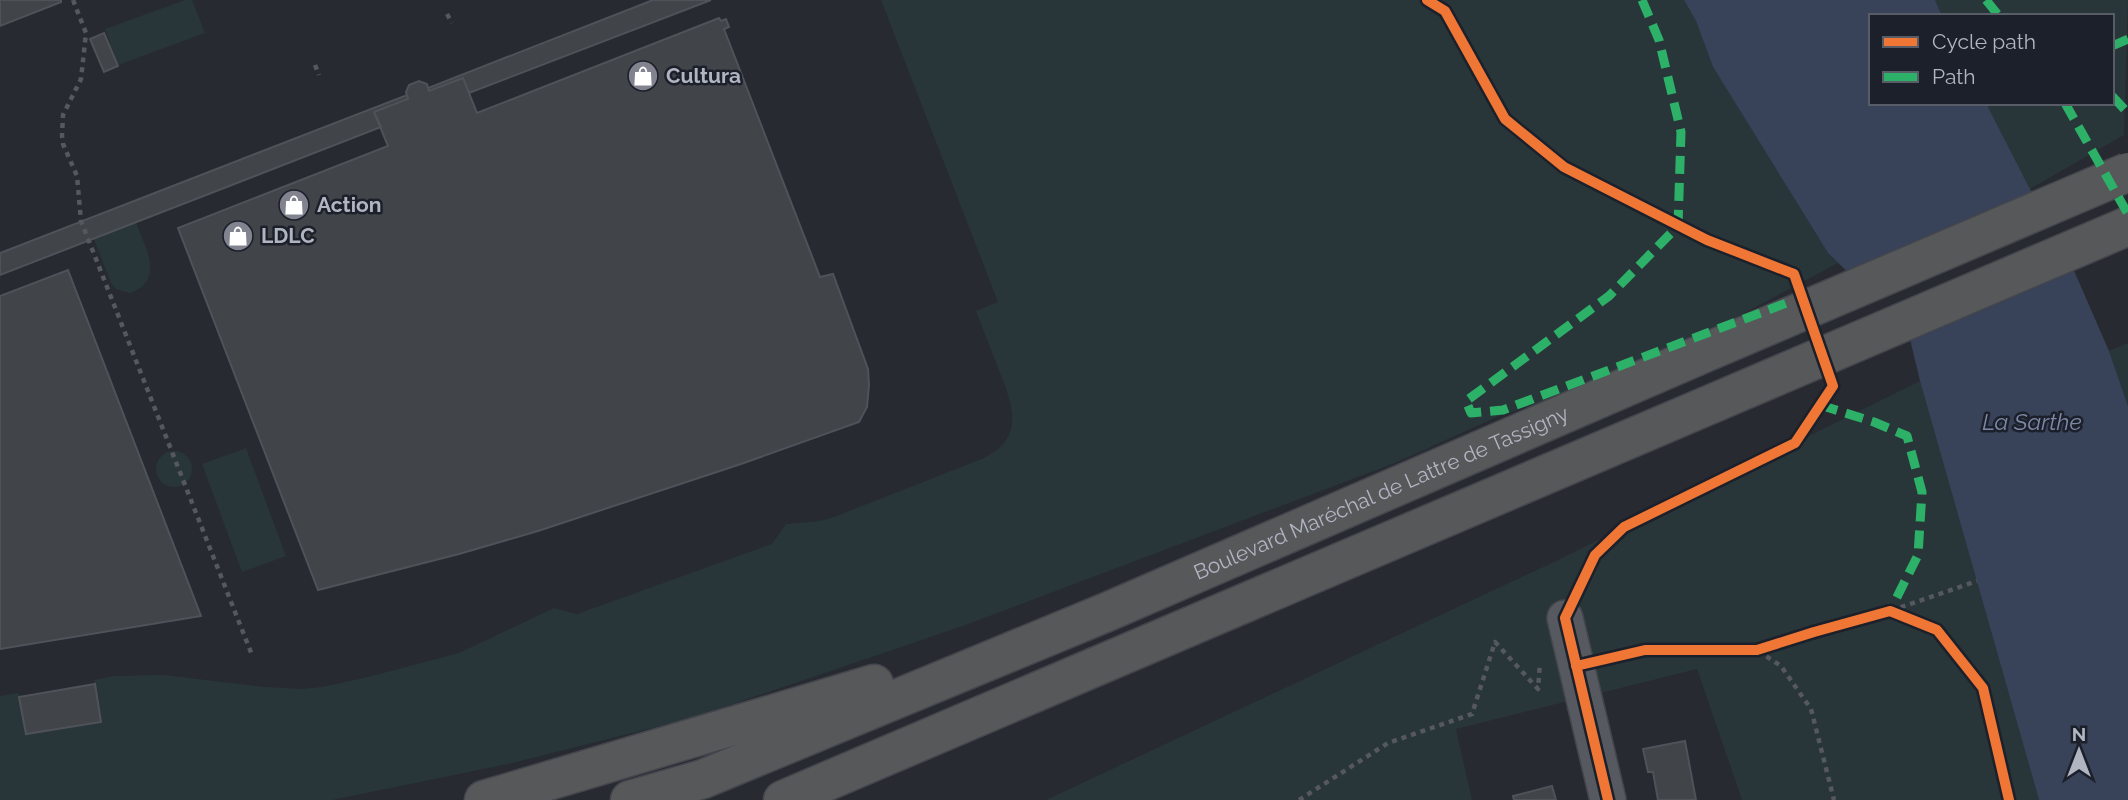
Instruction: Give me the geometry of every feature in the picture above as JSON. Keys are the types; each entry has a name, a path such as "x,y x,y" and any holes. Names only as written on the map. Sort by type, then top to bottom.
{"highway":[{"name":"Boulevard Maréchal de Lattre de Tassigny","path":"630,800 703,779 1107,612 1695,356 2128,172"},
{"path":"783,800 2128,226"},
{"path":"484,800 749,723 1107,612"}],"street":[{"path":"1565,618 1608,800"}],"path":[{"path":"73,0 86,33 81,79 63,115 62,136 76,176 81,221 252,655"},
{"path":"1427,0 1445,11 1505,119 1564,167 1707,240 1794,274 1798,285"},
{"path":"447,14 452,23"},
{"path":"315,65 319,75"},
{"path":"1565,618 1595,555 1624,527 1795,443 1833,386"},
{"path":"1576,666 1645,650 1757,650 1977,582"},
{"path":"1890,611 1937,630 1983,688 2009,800"},
{"path":"1299,800 1388,743 1472,713 1495,642 1538,689 1540,663"},
{"path":"1757,650 1781,666 1811,709 1834,800"}],"shaded area":[{"path":"185,0 192,0 205,33 118,65 105,29"},
{"path":"881,0 1684,0 1696,21 1713,67 1828,253 1838,263 1694,340 1561,396 1501,415 1395,463 960,627 692,718 512,763 332,800 0,800 0,696 18,693 20,696 94,684 94,680 115,676 164,675 303,689 364,678 459,653 554,608 577,614 772,544 786,524 834,517 994,452 1010,432 1011,408 976,311 998,302"},
{"path":"1935,0 2128,0 2124,135 2030,189 1987,105 2114,105 2114,14 1941,14"},
{"path":"136,222 148,252 150,272 141,287 130,293 116,289 111,283 94,239"},
{"path":"2128,343 2128,406 2109,351"},
{"path":"1920,381 2039,800 1742,800 1697,669 1456,729 1472,800 1046,800 1558,560"},
{"path":"246,448 286,556 242,572 202,464"},
{"path":"174,451 187,456 192,469 187,482 174,487 161,482 156,469 161,456"}],"water":[{"name":"La Sarthe","path":"1684,0 1935,0 1941,14 1869,14 1869,105 1987,105 2072,266 2109,351 2128,406 2128,800 2039,800 1908,331 1828,253 1713,67 1696,21"}],"pier":[{"path":"2044,208 2068,252 1897,325 1858,287"}],"building":[{"path":"0,0 61,0 61,2 0,26"},
{"path":"653,0 711,0 469,93 463,78 429,91 428,88"},
{"path":"719,18 721,21 726,19 729,27 724,29 820,277 833,274 868,369 867,407 859,422 538,531 318,590 178,228 388,146 374,112 408,99 406,92 409,85 419,81 427,84 429,91 463,78 477,113"},
{"path":"104,33 118,66 104,72 90,39"},
{"path":"407,95 408,99 374,112 381,127 0,275 0,253"},
{"path":"68,270 201,616 0,649 0,296"},
{"path":"95,684 101,722 26,734 19,697"},
{"path":"1685,741 1696,800 1658,800 1653,772 1648,772 1643,749"},
{"path":"1552,786 1556,800 1514,800 1513,796"}],"marked path":[{"path":"1642,0 1659,40 1681,132 1678,226 1609,296 1466,401 1471,413 1503,410 1792,301"},
{"path":"1986,0 1997,14"},
{"path":"2114,45 2128,39"},
{"path":"2114,98 2128,113"},
{"path":"2066,105 2128,214"},
{"path":"1820,405 1874,422 1907,436 1922,492 1918,555 1890,611"}],"cycle path":[{"path":"1427,0 1445,11 1505,119 1564,167 1707,240 1794,274 1833,386 1795,443 1624,527 1595,555 1565,618 1608,800"},
{"path":"1576,666 1645,650 1757,650 1890,611 1937,630 1983,688 2009,800"}],"place":[{"name":"Cultura","path":"643,76"},
{"name":"Action","path":"294,205"},
{"name":"LDLC","path":"238,236"}]}
